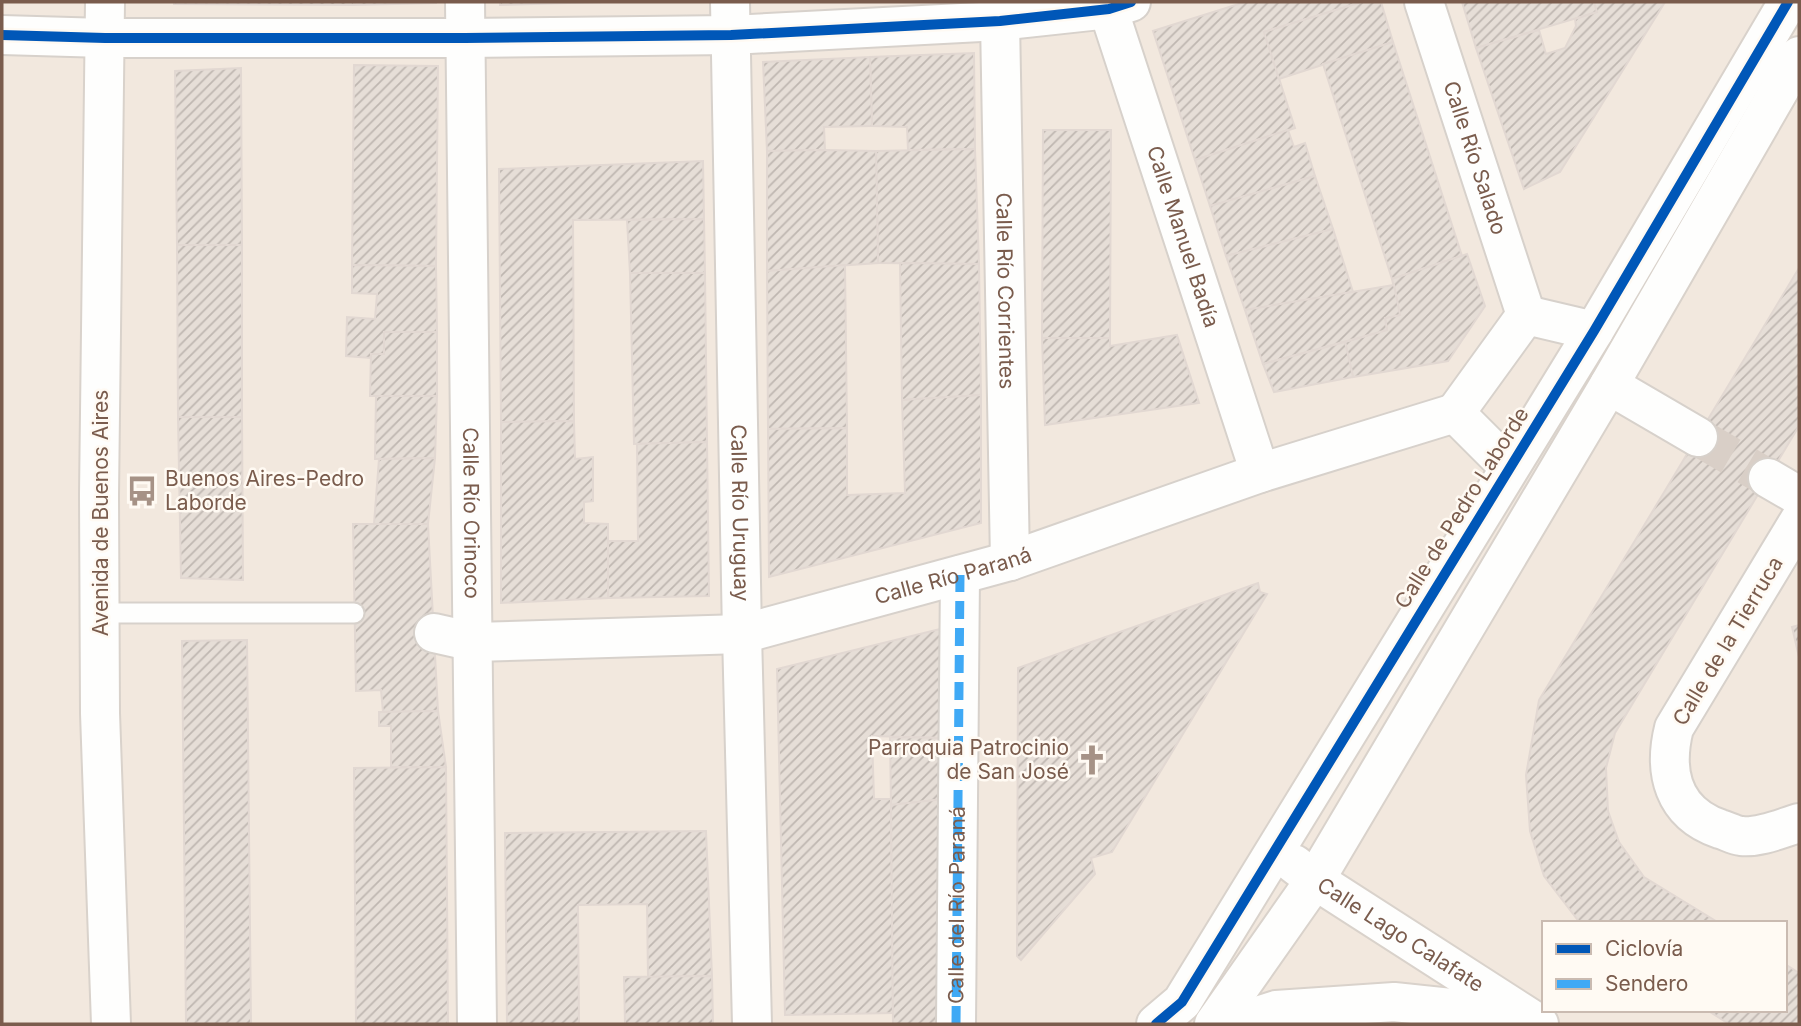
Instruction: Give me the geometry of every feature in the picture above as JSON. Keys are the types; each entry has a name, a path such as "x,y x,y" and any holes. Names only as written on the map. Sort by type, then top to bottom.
{"street":[{"name":"Calle Río Salado","path":"1424,2 1526,315"},
{"path":"2,35 105,20 730,18 1000,21 1116,4"},
{"name":"Calle Manuel Badía","path":"1116,4 1260,472"},
{"name":"Calle de Pedro Laborde","path":"1156,1024 1182,1002 1276,850 1594,331 1782,6"},
{"name":"Calle Río Uruguay","path":"730,18 741,634 752,1024"},
{"name":"Avenida de Buenos Aires","path":"105,20 99,495 100,713 111,1024"},
{"name":"Calle Río Orinoco","path":"465,20 477,1024"},
{"name":"Calle Río Corrientes","path":"1000,21 1010,561"},
{"path":"1214,1024 1315,880 1609,385 1799,56"},
{"path":"1509,467 1455,413 1526,315 1594,331"},
{"path":"1609,385 1698,436"},
{"name":"Calle Río Paraná","path":"434,633 474,642 741,634 1010,561 1260,472 1455,413"},
{"name":"Calle de la Tierruca","path":"1799,521 1674,728 1669,748 1677,795 1689,812 1713,826 1741,836 1799,823"},
{"name":"Calle del Río Paraná","path":"956,1024 960,575"},
{"name":"Calle Lago Calafate","path":"1276,850 1315,880 1532,1020"},
{"name":"Calle Lago Calafate","path":"1232,1024 1276,1010 1394,1003 1532,1020"}],"lane":[{"path":"101,613 354,613"}],"shaded area":[{"path":"2,2 1799,2 1799,1024 2,1024"}],"building":[{"path":"354,2 354,5 174,4"},
{"path":"354,2 436,2 436,3 354,5"},
{"path":"500,2 602,2 500,5"},
{"path":"1245,2 1362,2 1264,32 1295,128 1195,160 1153,31"},
{"path":"1362,2 1381,2 1393,42 1279,79 1264,32"},
{"path":"1462,2 1594,2 1597,12 1476,48"},
{"path":"1594,2 1665,2 1560,172 1524,189 1476,48 1539,30 1546,54 1565,48 1576,26 1575,19 1597,12"},
{"path":"1393,42 1462,256 1392,279 1323,64"},
{"path":"974,53 975,149 908,150 907,127 872,126 870,57"},
{"path":"870,57 872,126 824,127 825,150 767,151 763,62"},
{"path":"354,65 438,66 436,266 352,265"},
{"path":"241,68 242,245 177,245 175,71"},
{"path":"1043,130 1111,130 1110,338 1042,338"},
{"path":"1288,130 1294,147 1305,143 1315,176 1210,206 1195,160"},
{"path":"975,149 979,264 878,263 876,151"},
{"path":"767,151 876,151 878,263 767,271"},
{"path":"703,161 704,219 573,220 574,421 501,422 499,169"},
{"path":"1315,176 1333,229 1226,256 1210,206"},
{"path":"704,219 705,273 630,273 627,220"},
{"path":"1333,229 1353,292 1245,310 1226,256"},
{"path":"177,245 242,245 242,417 178,417"},
{"path":"1467,254 1485,306 1448,361 1353,377 1345,342 1387,330 1385,318 1400,315 1392,279"},
{"path":"900,263 979,264 981,395 902,400"},
{"path":"352,265 436,266 437,332 384,332 384,354 371,354 371,358 346,356 347,317 375,319 377,294 352,293"},
{"path":"845,265 847,428 768,429 767,271"},
{"path":"1799,268 1799,426 1615,733 1606,768 1608,811 1619,842 1644,877 1716,921 1578,921 1544,876 1530,831 1526,775 1539,700"},
{"path":"630,273 705,273 707,442 634,444"},
{"path":"1394,285 1400,315 1385,318 1387,330 1263,364 1245,310"},
{"path":"384,332 437,332 437,396 370,396 371,354 384,354"},
{"path":"1177,335 1199,403 1045,425 1042,338 1110,338 1110,346"},
{"path":"1345,342 1353,377 1274,392 1263,364"},
{"path":"981,395 981,523 769,577 768,429 847,428 847,495 905,493 902,400"},
{"path":"376,396 437,396 435,458 375,459"},
{"path":"178,417 242,417 243,580 181,578"},
{"path":"574,421 575,459 593,457 593,501 584,502 584,523 608,524 608,598 501,603 501,422"},
{"path":"707,442 709,596 608,598 608,541 638,541 637,444"},
{"path":"435,458 428,524 374,524 379,459"},
{"path":"353,524 428,524 438,711 383,712 381,690 356,691"},
{"name":"Parroquia Patrocinio de San José","path":"1258,583 1260,592 1267,594 1112,852 1091,858 1095,874 1021,960 1017,956 1018,668"},
{"path":"1799,625 1799,657 1792,627"},
{"path":"940,629 942,738 872,736 874,799 891,799 893,1013 785,1015 777,669"},
{"path":"247,640 251,1024 186,1024 182,641"},
{"path":"438,711 446,767 391,767 391,726 379,726 379,712"},
{"path":"890,737 942,738 944,799 891,805"},
{"path":"446,767 448,1024 356,1024 354,768"},
{"path":"944,799 944,1024 893,1024 891,805"},
{"path":"706,831 712,976 648,977 647,904 578,905 579,1024 507,1024 505,833"},
{"path":"1787,965 1799,973 1799,1024 1729,1024 1710,1012 1787,1012"},
{"path":"712,976 713,1024 625,1024 624,977"}],"tunnel":[{"path":"1698,437 1768,478"}],"marked path":[{"path":"956,1024 960,575"}],"cycle path":[{"path":"2,35 105,38 731,35 1000,21 1109,9 1131,2"},
{"path":"1156,1024 1182,1002 1594,331 1788,2"}],"place":[{"name":"Buenos Aires-Pedro Laborde","path":"142,491"},
{"name":"Parroquia Patrocinio de San José","path":"1092,760"}]}
